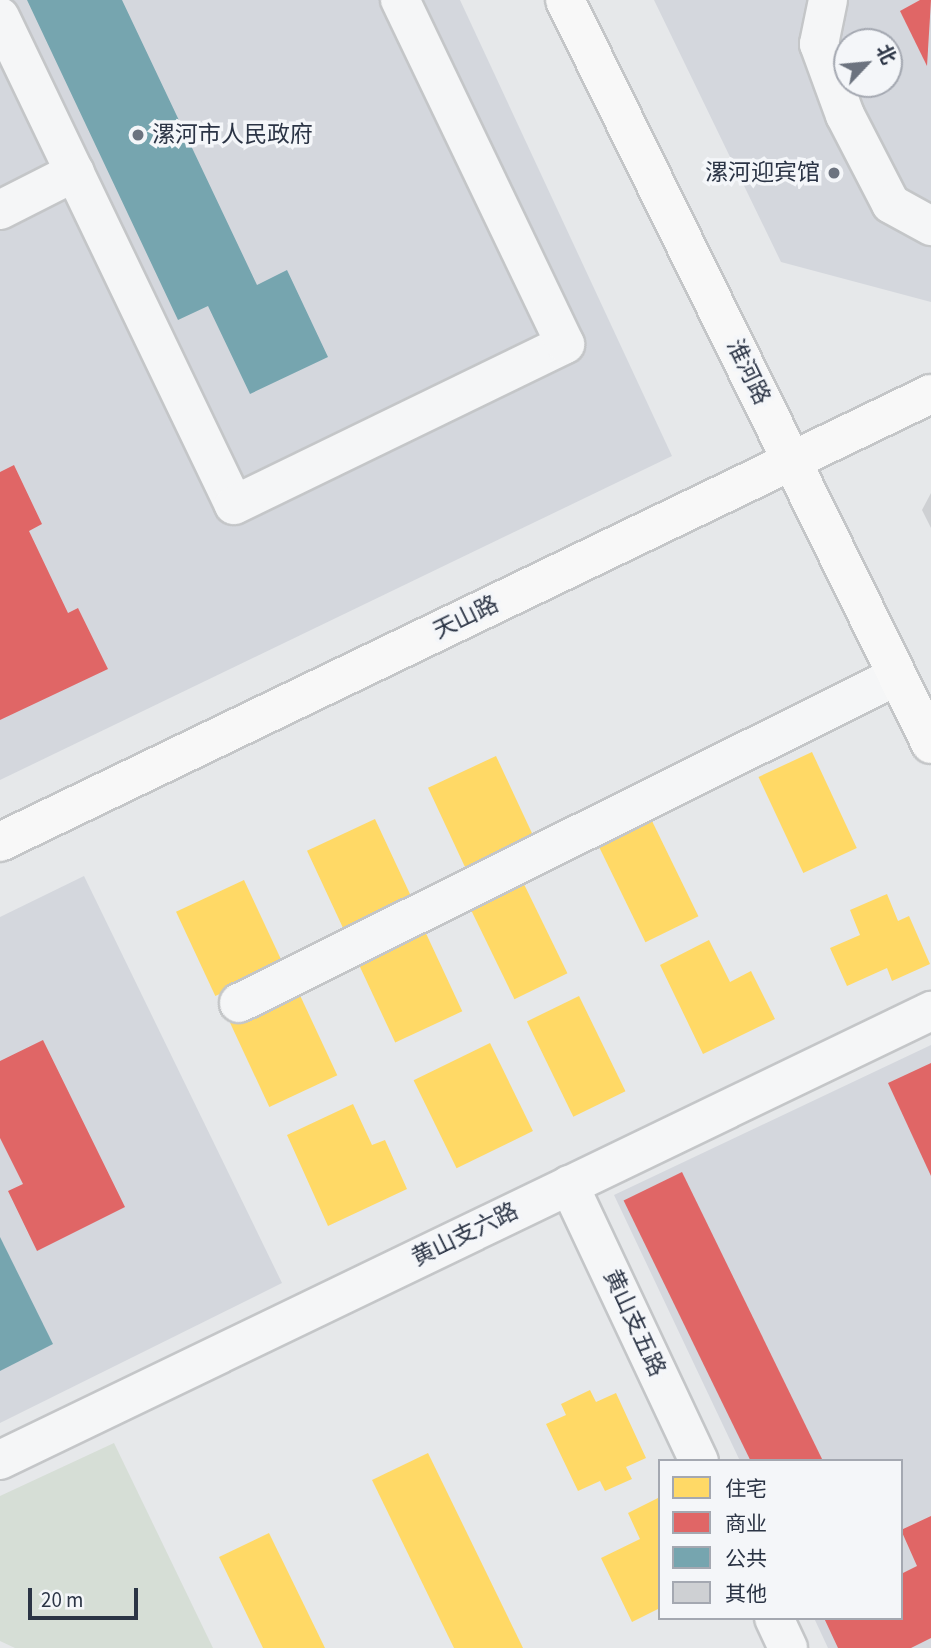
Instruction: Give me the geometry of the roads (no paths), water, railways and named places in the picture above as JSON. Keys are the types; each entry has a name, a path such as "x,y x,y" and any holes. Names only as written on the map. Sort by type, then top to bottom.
{"street":[{"name":"淮河路","path":"565,0 931,744"},
{"path":"828,0 819,44 845,115 891,204 931,226"},
{"path":"0,17 234,505 565,344 405,1"},
{"path":"0,209 75,172"},
{"name":"天山路","path":"0,842 931,394"},
{"path":"239,1003 897,676"},
{"name":"黄山支六路","path":"0,1460 931,1010"},
{"name":"黄山支五路","path":"569,1185 698,1459"},
{"path":"775,1620 788,1648"}],"place":[{"name":"漯河市人民政府","path":"138,135"},
{"name":"漯河迎宾馆","path":"834,173"}]}
